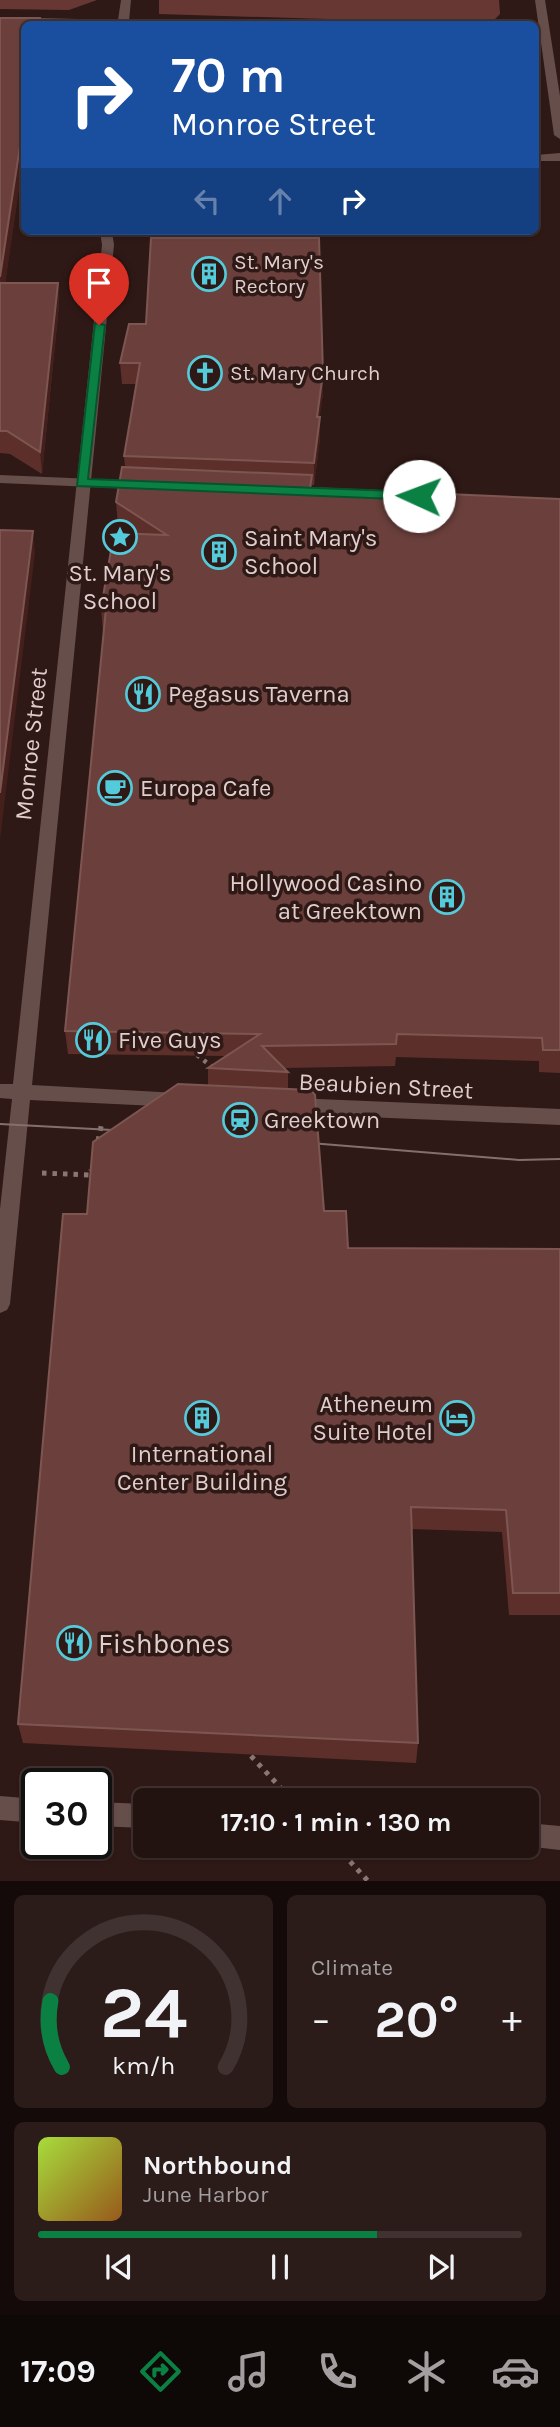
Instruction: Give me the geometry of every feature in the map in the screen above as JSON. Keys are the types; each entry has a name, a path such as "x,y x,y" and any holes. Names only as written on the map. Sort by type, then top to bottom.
{"street":[{"path":"123,21 125,0"},
{"path":"540,0 543,22 541,38 555,71 560,135"},
{"path":"0,20 31,21"},
{"path":"541,38 560,38"},
{"path":"539,158 560,158"},
{"name":"Monroe Street","path":"0,1304 13,1172 10,1091 82,483 108,245 107,235"},
{"path":"0,478 162,486"},
{"path":"10,1091 203,1101"},
{"name":"Beaubien Street","path":"270,1105 560,1117"},
{"path":"0,1808 21,1810"},
{"path":"112,1815 133,1816"},
{"path":"539,1836 560,1838"}],"path":[{"path":"231,250 233,235"},
{"path":"197,1055 217,1070"},
{"path":"95,1152 103,1116"},
{"path":"13,1172 90,1175 93,1164"},
{"path":"251,1756 281,1788"},
{"path":"347,1858 368,1881"}],"shaded area":[{"path":"0,0 97,0 69,10 0,9"},
{"path":"159,0 499,0 500,14 493,21 391,21 159,14"}],"building":[{"path":"0,18 40,18 40,21 21,21 21,140 0,277"},
{"path":"151,238 319,238 323,373 314,463 124,456 140,363 120,363 129,324 146,324"},
{"path":"0,283 58,283 40,452 7,431 0,431"},
{"path":"122,467 312,475 310,488 560,499 560,1050 543,1050 542,1038 397,1034 396,1044 262,1046 288,1072 208,1068 260,1034 65,1031 106,608 101,608 114,533 167,535 116,502"},
{"path":"0,530 33,531 0,793"},
{"name":"International Center Building","path":"178,1084 311,1090 315,1095 324,1211 346,1211 348,1248 560,1249 560,1593 513,1593 506,1510 411,1507 418,1743 18,1724 63,1214 87,1214 93,1142"}],"tram line":[{"path":"0,1124 131,1131"},
{"path":"298,1142 519,1160 560,1159"}],"place":[{"name":"St. Mary's Rectory","path":"209,274"},
{"name":"St. Mary Church","path":"205,373"},
{"name":"St. Mary's School","path":"120,537"},
{"name":"Saint Mary's School","path":"219,552"},
{"name":"Pegasus Taverna","path":"143,694"},
{"name":"Europa Cafe","path":"115,788"},
{"name":"Hollywood Casino at Greektown","path":"447,897"},
{"name":"Five Guys","path":"93,1040"},
{"name":"Greektown","path":"240,1120"},
{"name":"International Center Building","path":"202,1418"},
{"name":"Atheneum Suite Hotel","path":"457,1418"},
{"name":"Fishbones","path":"74,1643"}],"route":[{"path":"99,325 82,483 419,496"}]}
